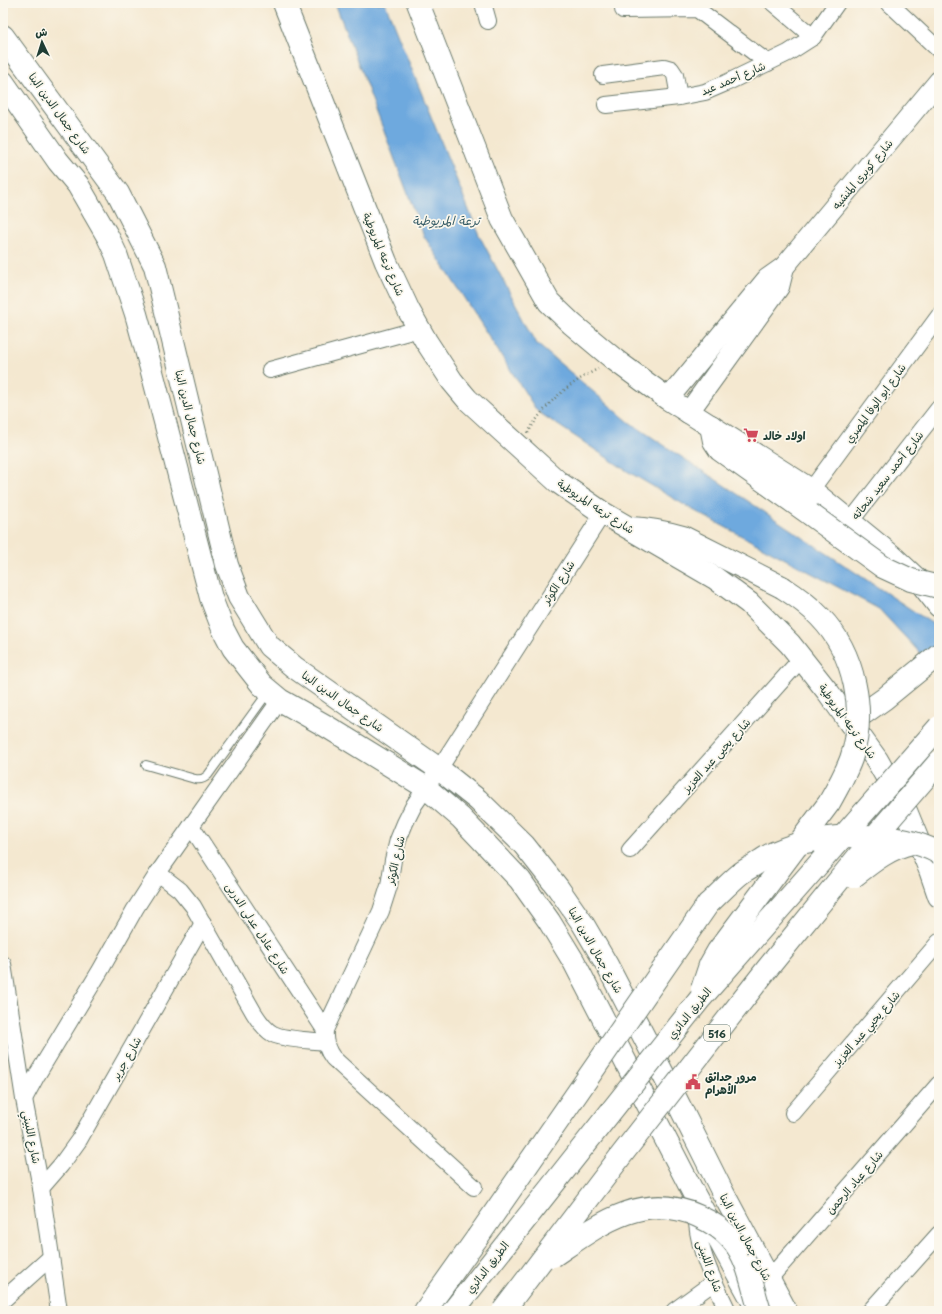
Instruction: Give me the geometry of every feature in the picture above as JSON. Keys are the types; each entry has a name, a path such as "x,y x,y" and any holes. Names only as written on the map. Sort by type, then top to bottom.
{"main road":[{"name":"شارع ترعه المريوطية","path":"284,3 386,262 419,329 452,381 467,399 558,482 603,513 715,578 748,603 790,644 828,692 876,760 906,811 939,896"},
{"path":"419,3 502,219 549,302 572,324 615,360 668,399 811,490 921,583 939,606"},
{"name":"شارع جمال الدين البنا","path":"3,36 118,193 155,266 227,565 240,597 269,646 294,667 439,769 478,800 524,845 558,888 583,924 607,965 723,1193 786,1311"},
{"path":"3,82 58,161 78,185 105,231 116,254 136,314 213,603 223,629 233,648 262,685 275,695 426,787 461,818 520,880 549,921 574,962 695,1196 759,1311"},
{"path":"711,426 714,441 720,450 883,567 911,580 939,587"},
{"path":"630,528 660,531 683,537 782,587 803,601 817,614 836,638 847,660 855,684 858,709 857,734 851,758 842,781 829,803 718,951 710,965 700,999"},
{"path":"850,723 884,699 939,654"},
{"name":"الطريق الدائري","path":"453,1311 700,999 939,727"},
{"name":"516","path":"503,1311 698,1056 819,904 939,762"},
{"path":"461,818 478,800"},
{"path":"425,1311 708,904 740,874 775,852 812,840 850,836 888,839 911,842 939,853"},
{"path":"819,904 877,858 900,846 921,841 939,841"},
{"path":"538,1265 590,1231 611,1219 634,1210 660,1206 685,1210 709,1221 732,1240 743,1258 759,1311"}],"street":[{"path":"484,3 488,21"},
{"path":"773,3 812,37"},
{"name":"شارع أحمد عيد","path":"606,105 679,97 705,92 788,53 812,37 837,3"},
{"path":"889,3 939,50"},
{"path":"623,10 698,6 768,63"},
{"path":"602,75 664,67 671,69 675,75 679,97"},
{"name":"شارع كوبرى المنشيه","path":"668,399 767,279 784,267 939,81"},
{"name":"شارع كوبرى المنشيه","path":"688,413 779,286 784,267"},
{"name":"شارع ابو الوفا المصري","path":"811,490 939,316"},
{"path":"270,370 419,329"},
{"name":"شارع أحمد سعيد شحاته","path":"850,522 939,408"},
{"name":"شارع الكوثر","path":"324,1036 381,911 389,886 393,860 400,834 408,816 603,513"},
{"path":"904,568 939,576"},
{"name":"شارع يحيى عبد العزيز","path":"630,850 801,659"},
{"path":"24,1099 135,909 191,826 275,695"},
{"name":"شارع عادل عدلى الدربى","path":"191,826 324,1036"},
{"path":"158,873 180,890 193,906 254,1013 266,1028 274,1034 283,1037 324,1036 328,1051 333,1058 474,1187"},
{"name":"شارع جرير","path":"41,1188 61,1165 79,1140 203,923"},
{"name":"شارع يحيي عبد العزيز","path":"793,1113 939,942"},
{"name":"شارع اللبيني","path":"3,964 24,1099 41,1188 59,1311"},
{"name":"شارع عباد الرحمن","path":"769,1279 939,1084"},
{"name":"شارع اللبينى","path":"695,1196 696,1223 701,1250 728,1311"},
{"path":"870,1311 939,1234"},
{"path":"3,1300 51,1257"},
{"path":"674,1311 714,1282"}],"lane":[{"path":"146,765 195,779 205,778 275,695"}],"path":[{"path":"534,421 554,398 579,378"}],"water":[{"name":"ترعة المريوطية","path":"335,3 385,3 479,235 537,344 629,422 939,628 939,686 934,668 879,609 693,510 627,471 537,411 424,236"}],"place":[{"name":"اولاد خالد","path":"751,435"},
{"name":"مرور حدائق الأهرام","path":"693,1082"}]}
